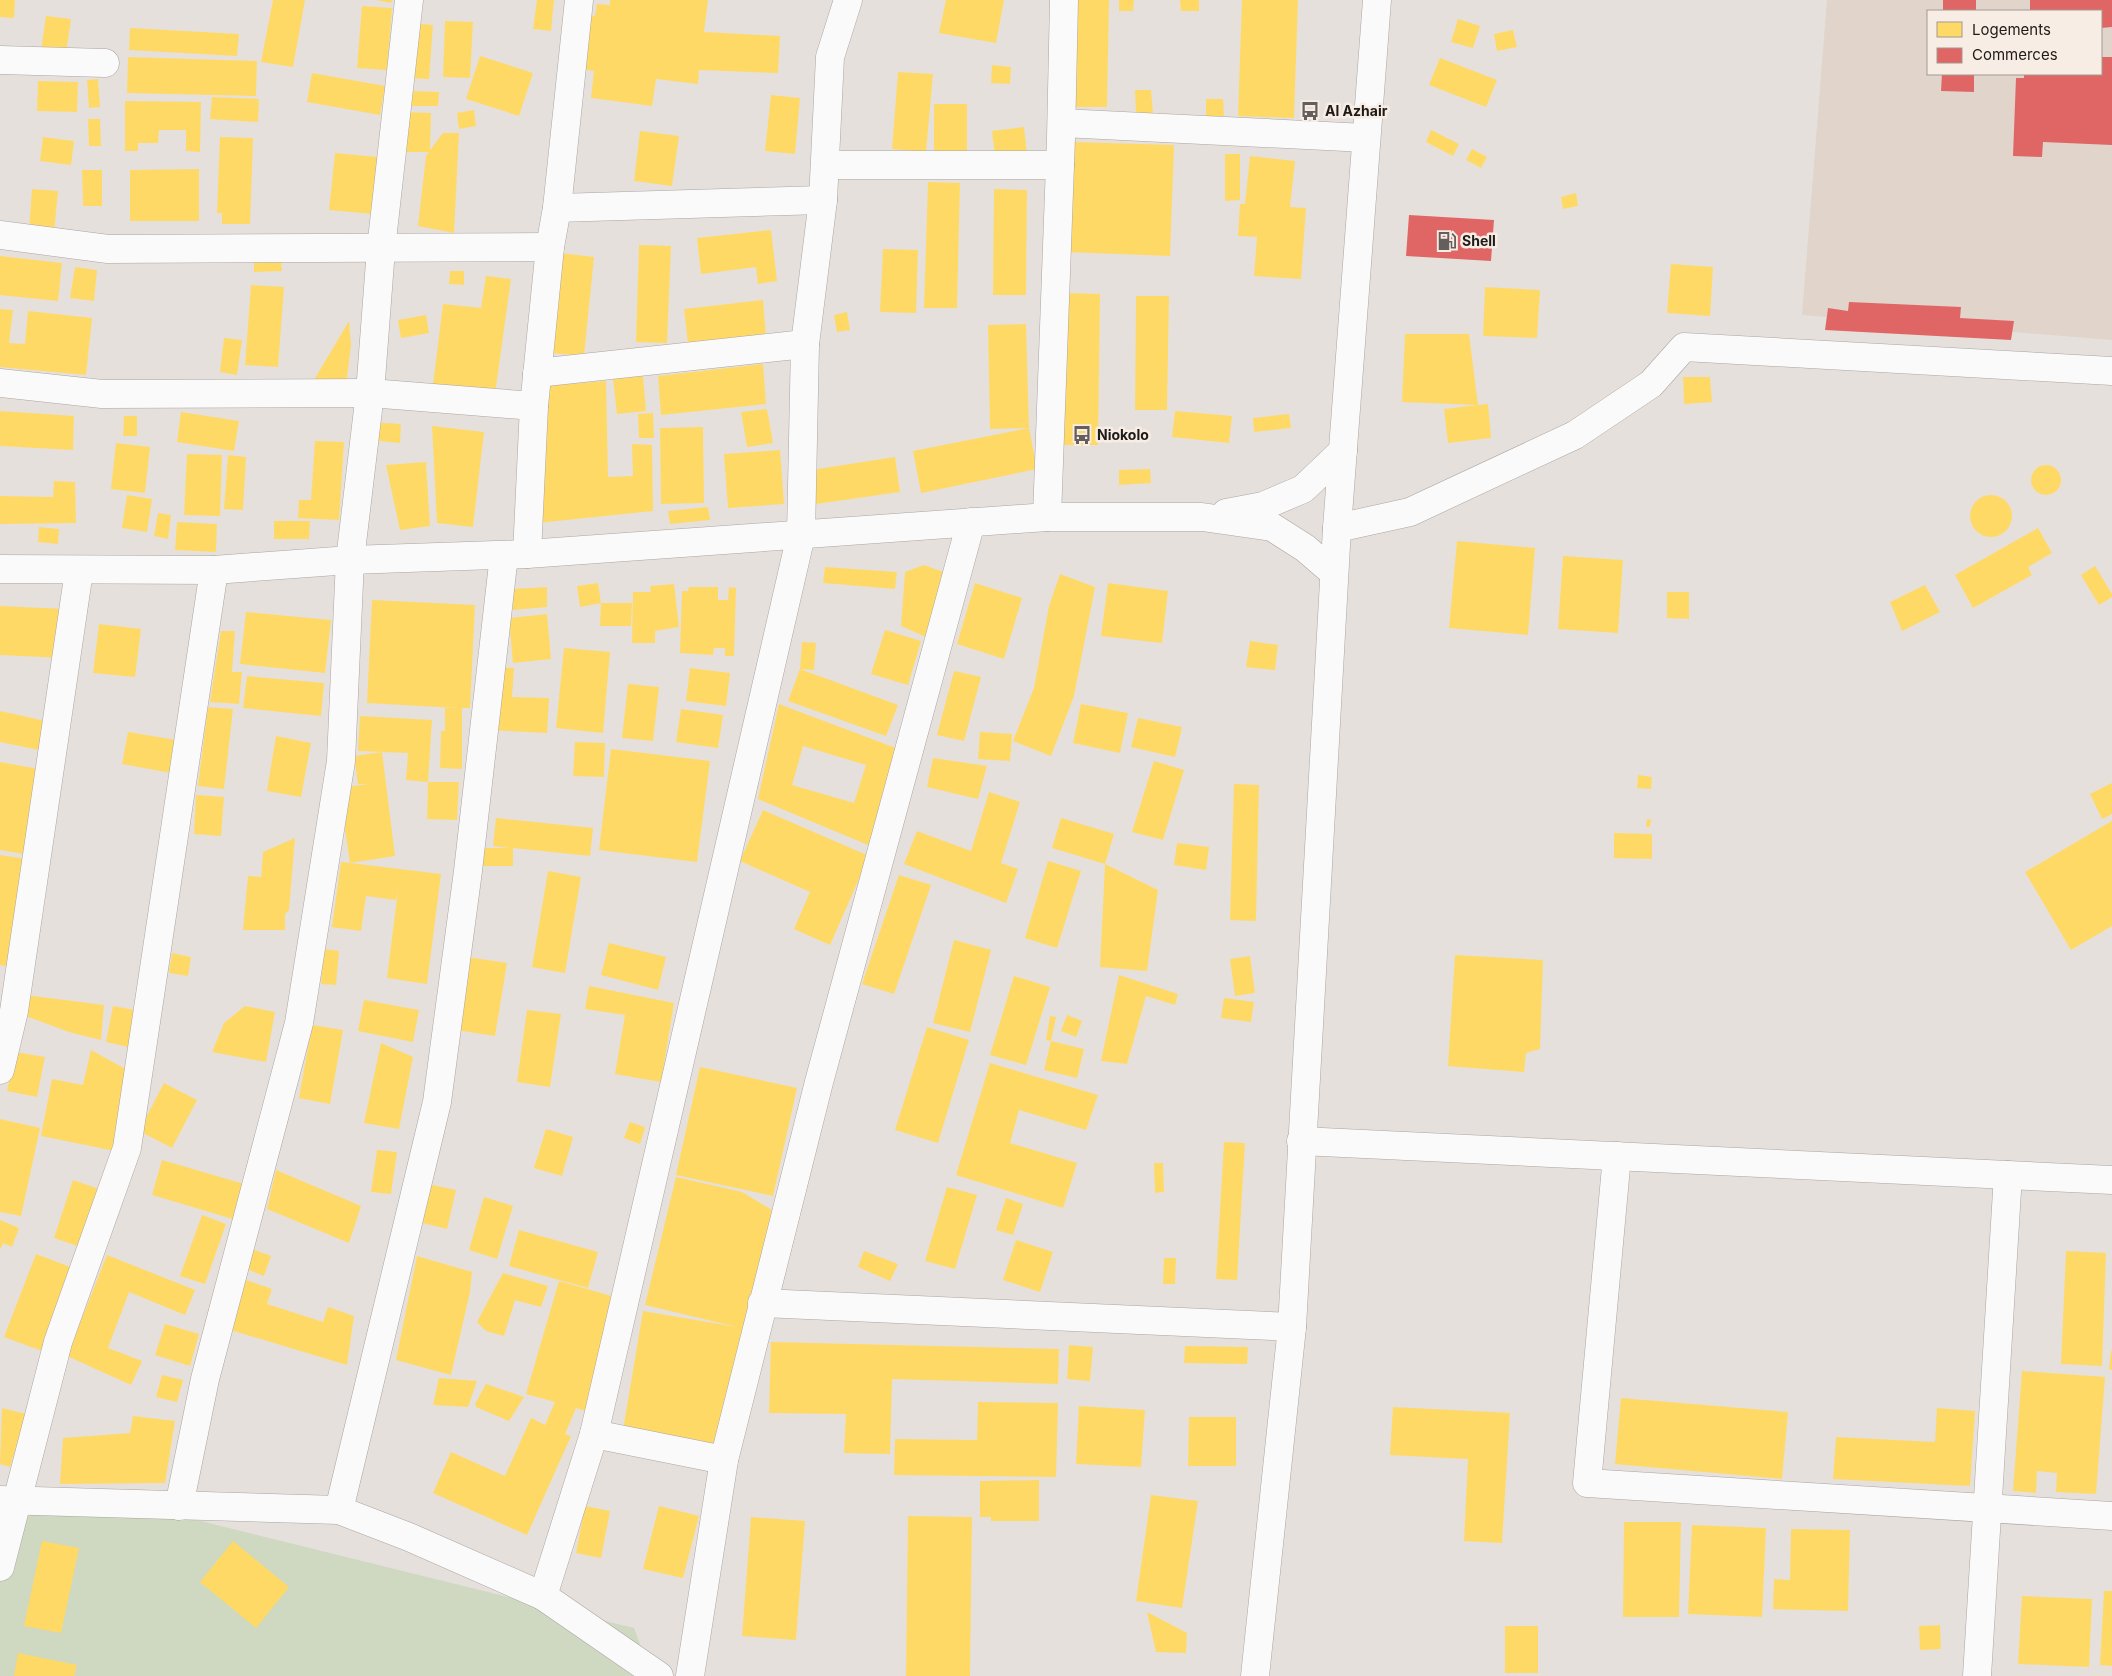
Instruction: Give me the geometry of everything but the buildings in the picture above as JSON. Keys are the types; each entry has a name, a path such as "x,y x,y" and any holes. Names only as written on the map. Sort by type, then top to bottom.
{"street":[{"path":"179,1506 205,1379 299,1023 341,761 350,560 370,393 381,249 409,0"},
{"path":"338,1510 437,1102 468,870 515,554 538,372 550,247 557,208 579,0"},
{"path":"543,1596 594,1434 801,535 805,344 822,200 830,57 848,0"},
{"path":"1047,516 1062,123 1064,0"},
{"path":"1255,1676 1292,1327 1337,528 1366,138 1381,1"},
{"path":"0,60 105,63"},
{"path":"1062,123 1366,138"},
{"path":"825,165 1060,165"},
{"path":"557,208 822,200"},
{"path":"0,235 108,249 550,247"},
{"path":"538,372 805,344"},
{"path":"1337,528 1410,512 1575,435 1651,384 1684,347 2112,371"},
{"path":"0,383 102,394 370,393 534,406"},
{"path":"1202,516 1264,506 1303,488 1343,451"},
{"path":"0,568 79,571 214,570 350,560 515,554 1047,516 1202,516 1272,527 1305,548 1334,573"},
{"path":"690,1676 724,1460 819,1082 971,522"},
{"path":"0,1567 8,1500 58,1342 127,1148 214,570"},
{"path":"0,1070 14,1011 79,571"},
{"path":"1301,1141 2112,1180"},
{"path":"1617,1156 1587,1483 2112,1516"},
{"path":"1977,1676 2008,1175"},
{"path":"762,1304 1292,1327"},
{"path":"594,1434 724,1460"},
{"path":"8,1500 338,1510 409,1537 543,1596 659,1676"}],"shaded area":[{"path":"1827,0 2112,0 2112,340 1802,315"}],"green space":[{"path":"71,1489 634,1628 652,1676 0,1676 0,1535"}],"place":[{"name":"Al Azhair","path":"1310,111"},
{"name":"Shell","path":"1447,241"},
{"name":"Niokolo","path":"1082,435"}]}
